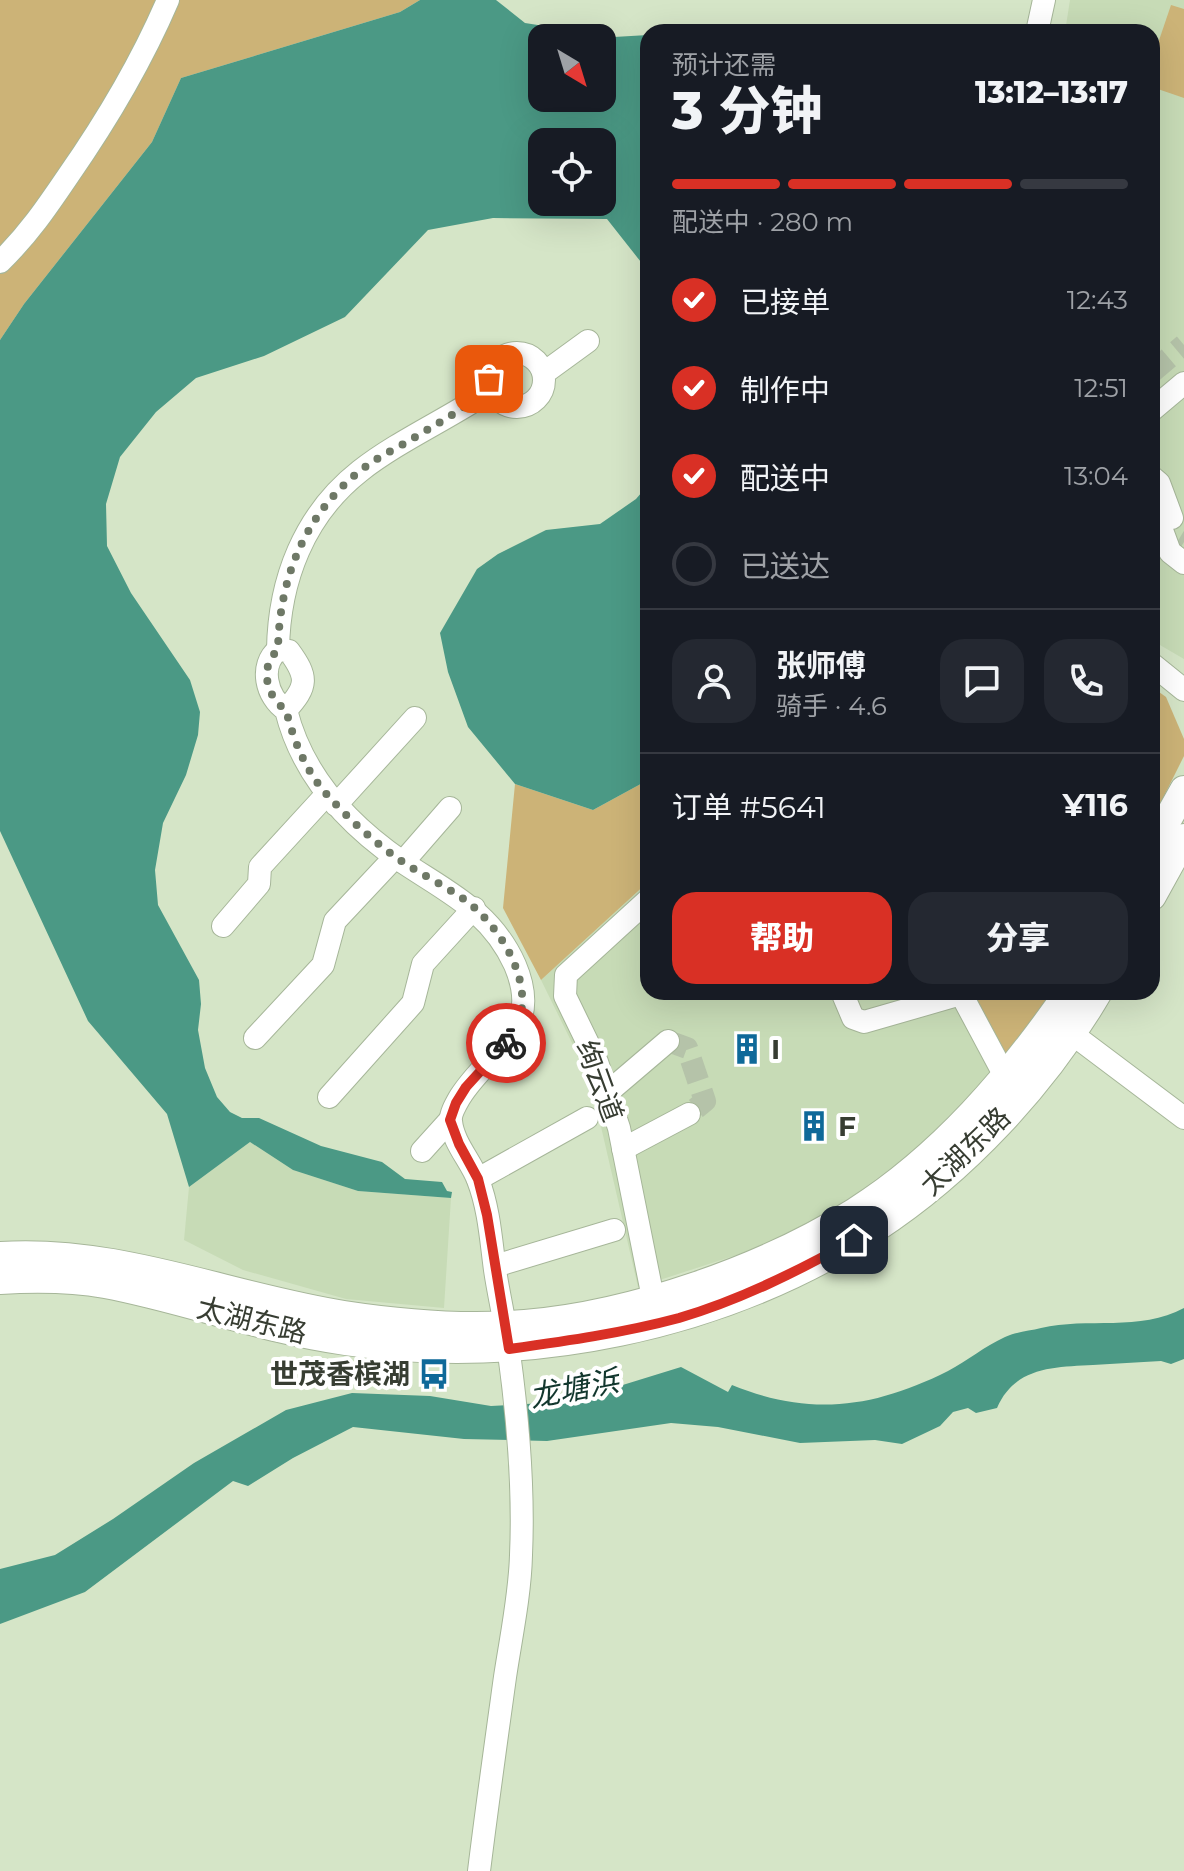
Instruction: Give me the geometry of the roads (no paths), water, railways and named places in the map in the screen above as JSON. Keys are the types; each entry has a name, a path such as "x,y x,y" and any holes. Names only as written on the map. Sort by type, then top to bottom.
{"main road":[{"path":"1160,833 1184,790"},
{"path":"1160,882 1184,838"},
{"name":"太湖东路","path":"0,1256 25,1254 107,1261 297,1306 506,1337 526,1324 653,1298 751,1266 857,1211 915,1166 1006,1078 1063,1000"},
{"name":"太湖东路","path":"0,1280 36,1278 103,1284 287,1330 345,1341 410,1348 506,1337 590,1338 679,1317 758,1288 813,1263 874,1229 932,1186 981,1140 1023,1094 1093,1000"}],"street":[{"path":"0,262 26,237 100,130 149,43 168,0"},
{"path":"1039,24 1044,0"},
{"path":"544,373 588,341"},
{"path":"510,353 532,357 544,373 541,393 525,406 505,404 491,390 489,379 492,368 499,358 510,353"},
{"path":"1160,403 1184,383"},
{"path":"278,650 278,621 284,586 292,564 303,540 336,491 361,470 491,390"},
{"path":"1160,486 1179,539"},
{"path":"1160,525 1170,552 1184,563"},
{"path":"286,710 303,687 303,675 289,651 278,650 269,657 266,670 269,687 276,704 286,710 293,739 307,768 331,800 399,860 474,908 490,926 514,964 524,1006 515,1033 466,1087 450,1120 422,1151"},
{"path":"1160,670 1184,690"},
{"path":"223,926 259,884 260,867 415,718"},
{"path":"255,1038 323,965 335,921 450,808"},
{"name":"绚云道","path":"640,907 566,975 565,996 597,1062 607,1093 623,1149 653,1298"},
{"path":"329,1097 413,1003 423,964 474,908"},
{"path":"845,1000 853,1018 864,1022 937,1000"},
{"path":"964,1000 1006,1078"},
{"path":"1071,1033 1184,1118"},
{"path":"607,1093 668,1041"},
{"path":"623,1149 689,1114"},
{"path":"478,1179 587,1118"},
{"path":"450,1120 478,1179 487,1215 506,1337 519,1453 521,1555 479,1871"},
{"path":"495,1266 614,1230"}],"water":[{"path":"420,0 496,0 525,23 531,24 528,24 528,112 616,112 616,37 640,35 640,261 607,219 493,218 428,230 345,317 264,356 196,378 156,412 120,457 106,504 107,546 131,593 190,680 200,712 198,735 186,775 163,823 155,870 158,905 199,980 201,1004 198,1030 205,1068 217,1097 230,1112 242,1118 259,1118 321,1146 382,1162 405,1179 442,1182 447,1191 452,1192 451,1198 358,1191 293,1170 250,1142 189,1187 167,1114 88,1021 0,831 0,340 24,304 152,142 181,78 400,12"},
{"path":"640,494 640,784 593,810 515,784 468,727 448,672 440,633 477,569 498,554 546,530 600,524"},
{"path":"1184,1308 1184,1359 1171,1364 1161,1361 1037,1372 1014,1384 997,1408 976,1413 968,1408 953,1412 940,1426 902,1444 875,1440 800,1443 718,1427 671,1423 547,1441 464,1439 353,1427 248,1486 233,1481 85,1592 0,1624 0,1569 55,1555 194,1463 286,1410 352,1393 430,1396 491,1406 544,1403 613,1388 681,1367 728,1392 732,1385 788,1402 842,1404 868,1400 921,1384 1014,1334 1059,1325 1150,1320"}],"tunnel":[{"path":"1160,365 1184,345"},
{"path":"1179,539 1184,542"},
{"path":"668,1041 687,1048 705,1101 689,1114"}],"place":[{"name":"I","path":"747,1049"},
{"name":"F","path":"814,1126"},
{"name":"世茂香槟湖","path":"434,1374"}],"water label":[{"name":"龙塘浜","path":"574,1389"}]}
